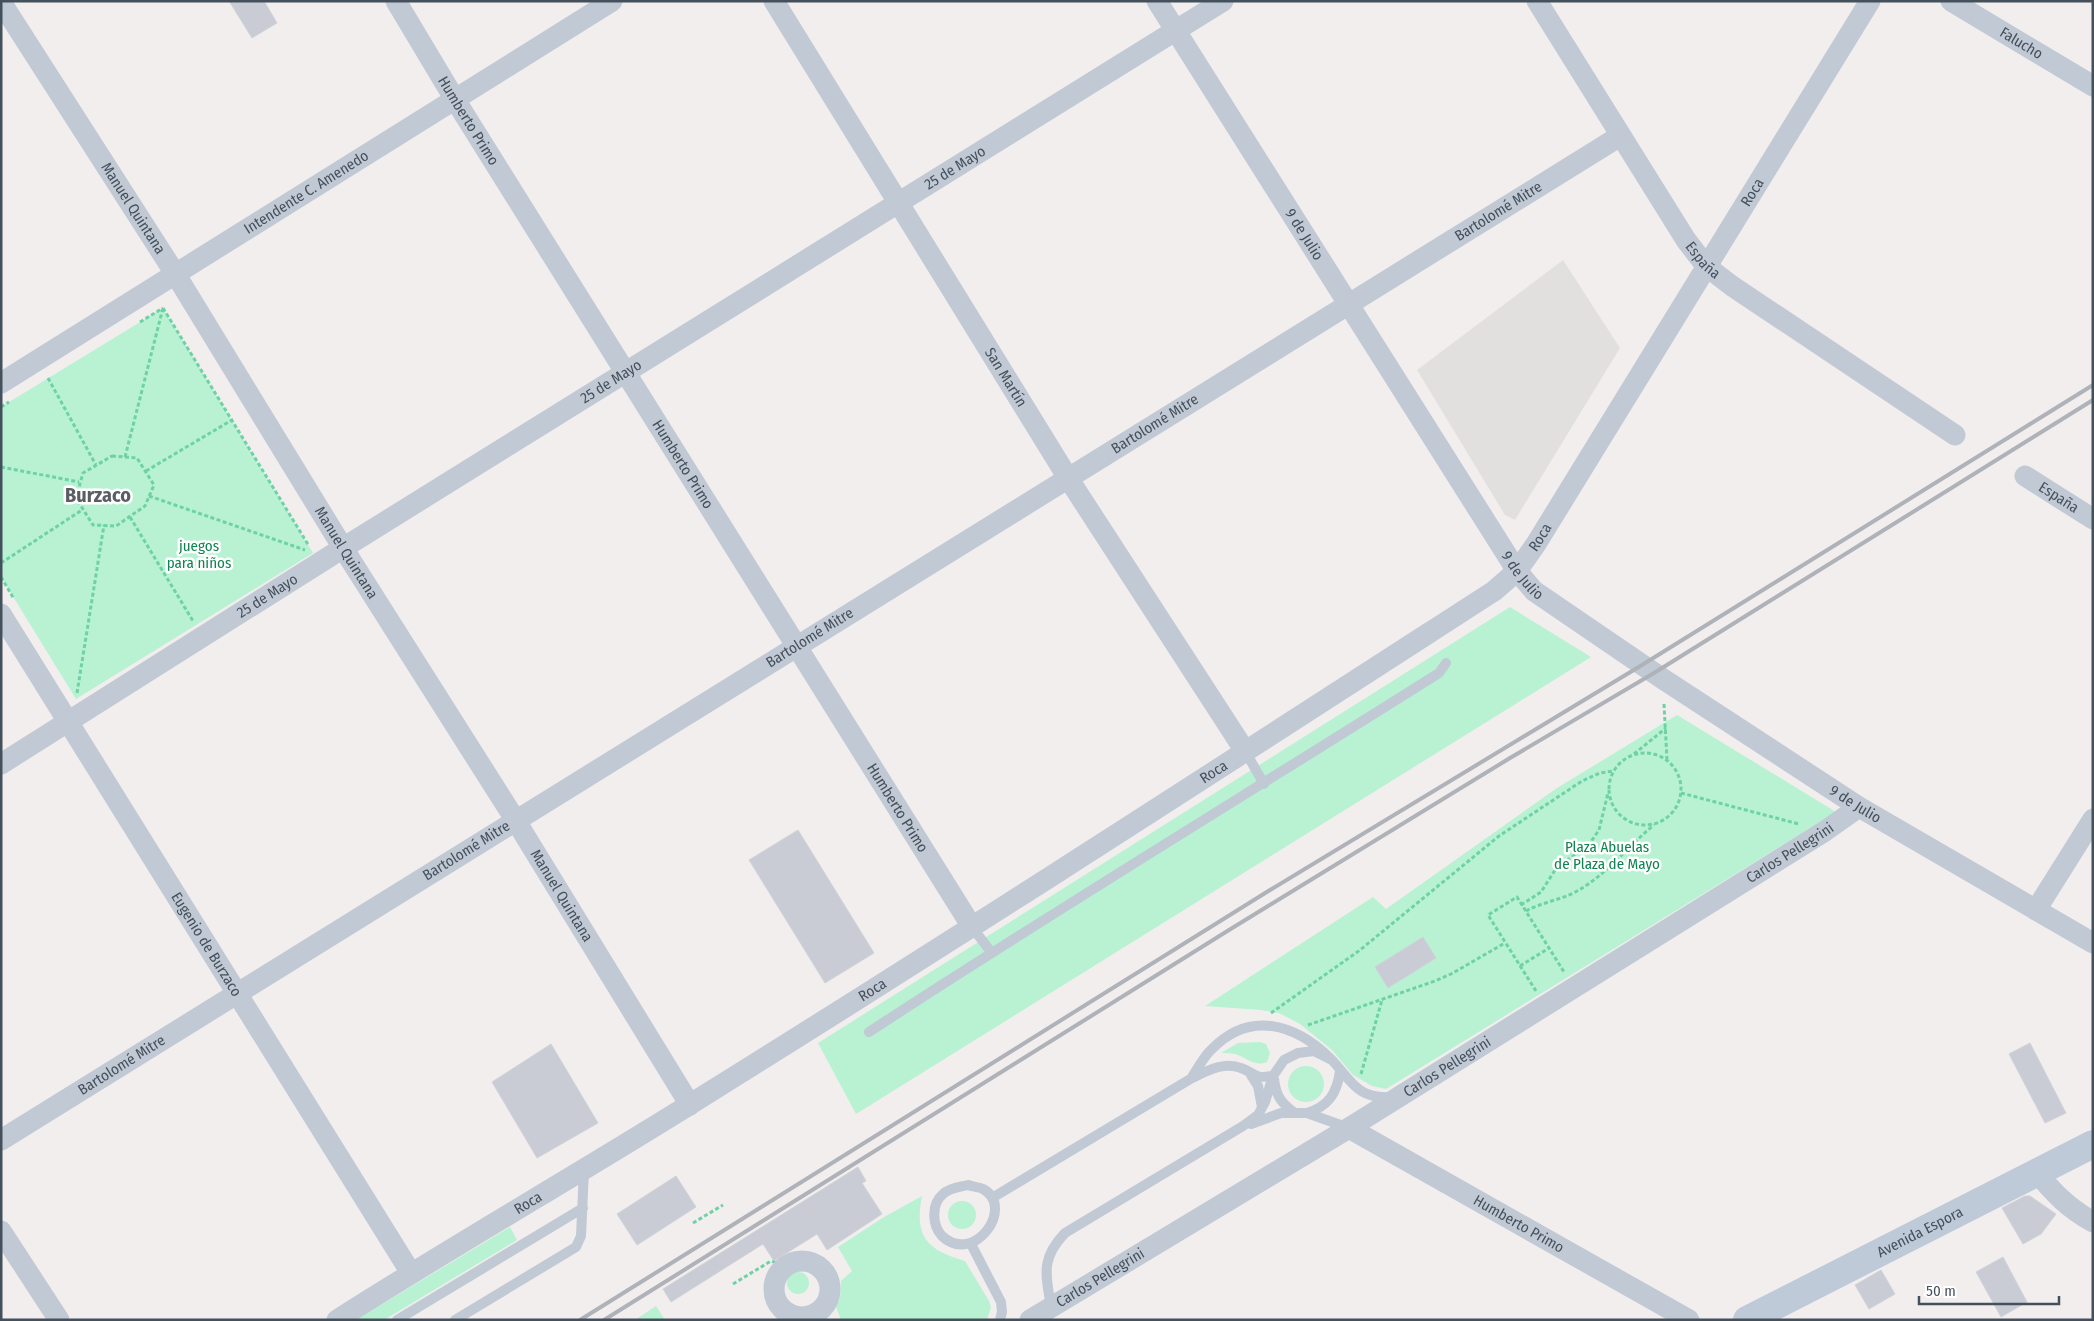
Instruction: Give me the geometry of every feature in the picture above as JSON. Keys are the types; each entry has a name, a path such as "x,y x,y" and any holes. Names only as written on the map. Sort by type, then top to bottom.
{"main road":[{"name":"Avenida Espora","path":"1747,1320 2093,1144"}],"street":[{"name":"Humberto Primo","path":"396,1 454,98 972,927"},
{"name":"Intendente C. Amenedo","path":"1,383 176,275 454,98 612,1"},
{"name":"San Martín","path":"774,1 1068,478 1245,751"},
{"name":"9 de Julio","path":"1157,1 1350,303 1517,570 1534,591 1663,679 1859,807 2093,943"},
{"name":"25 de Mayo","path":"1,764 343,548 1223,1"},
{"name":"España","path":"1537,1 1686,240 1706,266 1732,286 1955,436"},
{"name":"Roca","path":"337,1320 411,1273 584,1170 972,927 1494,592 1517,570 1536,544 1870,1"},
{"name":"Falucho","path":"1951,1 2093,86"},
{"name":"Manuel Quintana","path":"1,2 176,275 343,548 516,821 690,1104"},
{"name":"Bartolomé Mitre","path":"1,1140 796,645 1620,136"},
{"name":"España","path":"2025,476 2093,519"},
{"name":"Eugenio de Burzaco","path":"9,608 68,722 411,1273"},
{"name":"Carlos Pellegrini","path":"1030,1320 1349,1128 1397,1096 1859,807"},
{"path":"2036,910 2093,819"},
{"name":"Humberto Primo","path":"1349,1128 1689,1320"},
{"path":"2037,1173 2057,1197 2070,1208 2093,1222"},
{"path":"1,1231 59,1320"},
{"path":"805,1261 814,1264 828,1278 829,1297 820,1316 801,1318 784,1312 778,1305 775,1297 775,1280 786,1266 795,1262 805,1261"}],"lane":[{"path":"869,1032 991,952 1264,784 1439,673 1446,663"},
{"path":"1245,751 1264,784"},
{"path":"972,927 991,952"},
{"path":"1192,1078 1211,1049 1242,1029 1259,1024 1276,1026 1312,1044 1330,1059 1348,1082 1367,1094 1382,1098 1397,1096"},
{"path":"1050,1307 1046,1275 1047,1260 1055,1244 1065,1233 1243,1126 1258,1115 1273,1076 1284,1060 1298,1053 1314,1051 1330,1059"},
{"path":"992,1198 1192,1078 1213,1068 1230,1066 1241,1068 1261,1078 1273,1076"},
{"path":"1243,1126 1281,1113 1307,1113 1320,1109 1330,1099 1338,1086 1340,1072"},
{"path":"1252,1075 1258,1086 1262,1108"},
{"path":"1273,1076 1276,1094 1282,1104 1295,1113"},
{"path":"1307,1113 1349,1128"},
{"path":"455,1320 576,1247 581,1236 584,1170"},
{"path":"968,1186 983,1189 992,1198 995,1206 992,1222 980,1238 971,1244 960,1245 949,1242 939,1233 934,1219 936,1204 943,1194 953,1189 968,1186"},
{"path":"397,1320 583,1208"},
{"path":"971,1244 1001,1302 1002,1312 1000,1320"}],"path":[{"path":"125,457 163,308 313,553 150,496"},
{"path":"48,378 96,465"},
{"path":"146,471 232,420"},
{"path":"112,456 137,458 154,485 145,506 116,526 93,525 76,498 83,473 96,465 112,456"},
{"path":"1,468 80,482"},
{"path":"1,563 82,510"},
{"path":"130,517 195,625"},
{"path":"76,698 104,525"},
{"path":"1,577 9,608"},
{"path":"1663,679 1668,761"},
{"path":"71,690 76,698"},
{"path":"76,698 84,694"},
{"path":"1521,905 1541,892 1557,867 1588,846 1598,830 1613,772 1622,760 1633,754 1666,728"},
{"path":"1526,911 1578,890 1609,868 1634,841 1671,814 1678,804 1681,793 1680,781 1676,770 1668,761 1657,755 1645,752 1633,754"},
{"path":"1267,1025 1272,1010 1360,950 1499,836 1582,781 1600,773 1613,772"},
{"path":"1608,792 1611,804 1618,814 1628,821 1639,825 1657,823"},
{"path":"1681,793 1825,830"},
{"path":"1545,1005 1488,915 1517,897 1574,987"},
{"path":"1290,1032 1451,974 1506,943"},
{"path":"1520,966 1549,948"},
{"path":"1357,1088 1382,1000"},
{"path":"693,1223 723,1205"},
{"path":"733,1284 771,1261 786,1266"}],"shaded area":[{"path":"1563,260 1620,348 1515,520 1505,515 1417,370"}],"green space":[{"name":"juegos para niños","path":"163,308 313,553 76,699 1,577 1,407"},
{"path":"1510,607 1591,657 856,1114 818,1043"},
{"name":"Plaza Abuelas de Plaza de Mayo","path":"1677,715 1836,812 1386,1089 1372,1086 1353,1075 1332,1050 1300,1024 1279,1013 1205,1006 1373,897 1386,909 1557,788"},
{"path":"1260,1042 1266,1044 1270,1053 1267,1062 1259,1064 1238,1055 1221,1053 1238,1043"},
{"path":"1306,1066 1318,1072 1324,1084 1318,1096 1306,1102 1294,1096 1288,1084 1294,1072"},
{"path":"922,1196 920,1222 926,1240 941,1252 965,1261 989,1301 991,1307 987,1320 841,1320 836,1307 840,1298 841,1281 852,1271 838,1247 884,1217"},
{"path":"962,1201 972,1205 976,1215 972,1225 962,1229 952,1225 948,1215 952,1205"},
{"path":"510,1227 517,1240 384,1320 356,1320"},
{"path":"798,1272 808,1279 809,1283 802,1293 798,1294 788,1287 787,1283 794,1273"},
{"path":"656,1306 665,1320 635,1320"}],"building":[{"path":"229,1 264,1 277,23 252,38"},
{"path":"798,830 874,953 825,983 749,860"},
{"path":"1423,937 1436,958 1388,988 1375,967"},
{"path":"2030,1043 2066,1113 2045,1123 2009,1054"},
{"path":"551,1044 598,1123 537,1158 492,1082"},
{"path":"858,1167 866,1181 862,1183 882,1214 827,1250 817,1234 774,1261 763,1244 671,1302 663,1289"},
{"path":"676,1176 696,1207 637,1245 617,1214"},
{"path":"2025,1196 2030,1196 2056,1214 2041,1234 2023,1244 2002,1208"},
{"path":"2003,1257 2027,1302 2001,1317 1976,1272"},
{"path":"1881,1270 1895,1294 1869,1309 1855,1285"}],"railway":[{"path":"580,1320 1270,890 1642,665 2093,385"},
{"path":"604,1320 1229,930 1510,758 1654,673 2093,400"}],"district":[{"name":"Burzaco","path":"98,495"}]}
